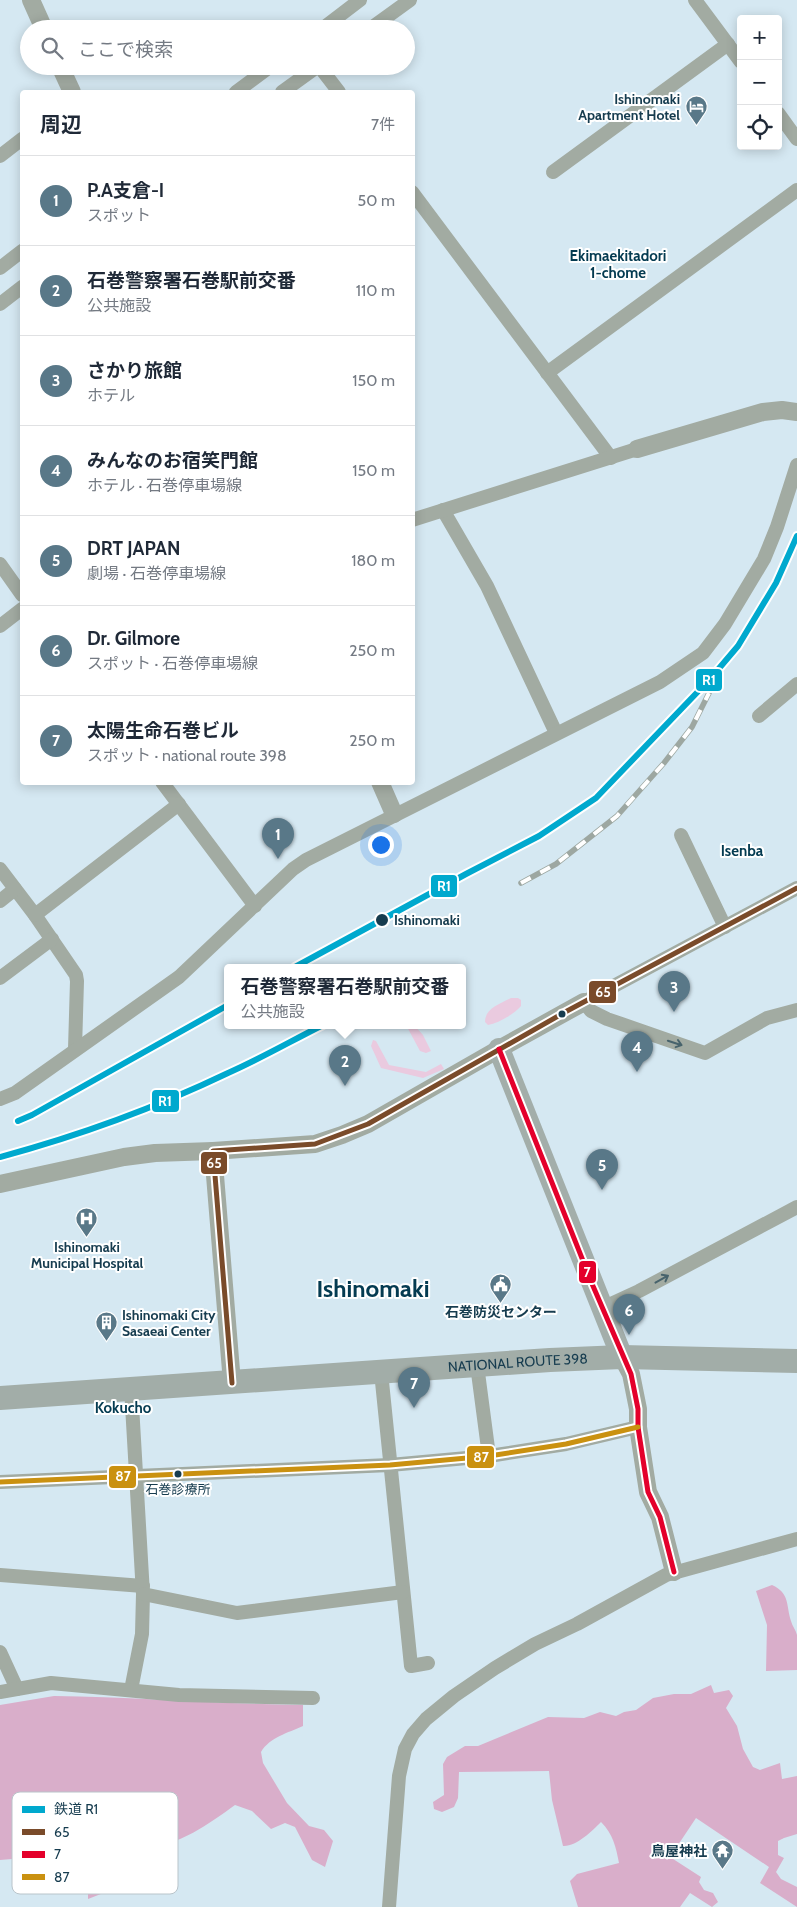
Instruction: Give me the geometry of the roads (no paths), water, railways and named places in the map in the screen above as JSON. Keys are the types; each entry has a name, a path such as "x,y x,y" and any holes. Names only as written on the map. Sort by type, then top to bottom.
{"highway":[{"name":"NATIONAL ROUTE 398","path":"0,1398 477,1365 622,1357 797,1361"}],"main road":[{"path":"499,1048 622,1357"}],"street":[{"path":"31,0 40,20"},
{"path":"334,20 360,0"},
{"path":"382,20 409,0"},
{"path":"696,0 740,60"},
{"path":"553,172 728,44"},
{"path":"64,75 71,90"},
{"path":"239,90 259,75"},
{"path":"285,90 306,75"},
{"path":"325,75 337,90"},
{"path":"782,118 797,139"},
{"path":"0,156 20,141"},
{"path":"548,373 797,190"},
{"path":"415,196 611,458"},
{"path":"0,268 20,253"},
{"path":"0,304 20,289"},
{"path":"415,519 763,412 782,410 797,412"},
{"path":"0,1099 15,1093 179,977 293,869 306,860 394,814 660,682 703,653 725,624 764,559 777,527 797,465"},
{"path":"443,510 486,586 556,733"},
{"path":"0,564 20,592"},
{"path":"0,626 20,611"},
{"path":"759,716 797,684"},
{"path":"164,785 255,906"},
{"path":"381,785 394,814"},
{"path":"35,915 179,804"},
{"path":"681,834 725,927"},
{"path":"0,869 35,915 76,976 75,1049"},
{"path":"0,1184 124,1157 155,1153 315,1144 342,1135 368,1124 499,1048 797,888"},
{"path":"0,901 15,889"},
{"path":"0,978 52,940"},
{"path":"584,1002 591,1011 607,1019 705,1053 767,1018 797,1010"},
{"path":"213,1151 232,1383"},
{"path":"602,1308 639,1291 797,1207"},
{"path":"622,1357 631,1374 638,1409 638,1427 648,1492 660,1517 674,1572"},
{"path":"477,1365 488,1456"},
{"path":"381,1372 411,1666 428,1662"},
{"path":"131,1388 143,1590 142,1634 131,1690"},
{"path":"0,1482 390,1465 488,1456 566,1444 638,1427"},
{"path":"389,1907 399,1776 404,1749 413,1734 426,1719 454,1696 535,1644 577,1624 674,1572 797,1539"},
{"path":"0,1575 143,1590 237,1613 402,1592"},
{"path":"0,1652 17,1689"},
{"path":"0,1692 51,1683 179,1695 313,1698"}],"railway":[{"path":"710,679 738,646"},
{"path":"521,883 556,864 617,816 664,763 692,727 709,693"}],"rail line":[{"name":"R1","path":"301,964 539,836 596,798 710,679 738,646 776,583 797,536"},
{"name":"R1","path":"18,1121 32,1115 224,1007"},
{"name":"R1","path":"0,1157 58,1140 173,1098 252,1062 315,1029"}],"place":[{"name":"Ishinomaki Apartment Hotel","path":"696,126"},
{"name":"P.A支倉-I","path":"278,859"},
{"name":"Ishinomaki","path":"382,920"},
{"name":"さかり旅館","path":"674,1012"},
{"name":"みんなのお宿笑門館","path":"637,1072"},
{"name":"石巻警察署石巻駅前交番","path":"345,1086"},
{"name":"DRT JAPAN","path":"602,1190"},
{"name":"Ishinomaki Municipal Hospital","path":"87,1238"},
{"name":"石巻防災センター","path":"501,1303"},
{"name":"Dr. Gilmore","path":"629,1335"},
{"name":"Ishinomaki City Sasaeai Center","path":"106,1342"},
{"name":"太陽生命石巻ビル","path":"414,1408"},
{"name":"石巻診療所","path":"178,1474"},
{"name":"鳥屋神社","path":"723,1870"}],"district":[{"name":"Ekimaekitadori 1-chome","path":"618,264"},
{"name":"Isenba","path":"742,851"},
{"name":"Ishinomaki","path":"373,1288"},
{"name":"Kokucho","path":"123,1408"}]}
